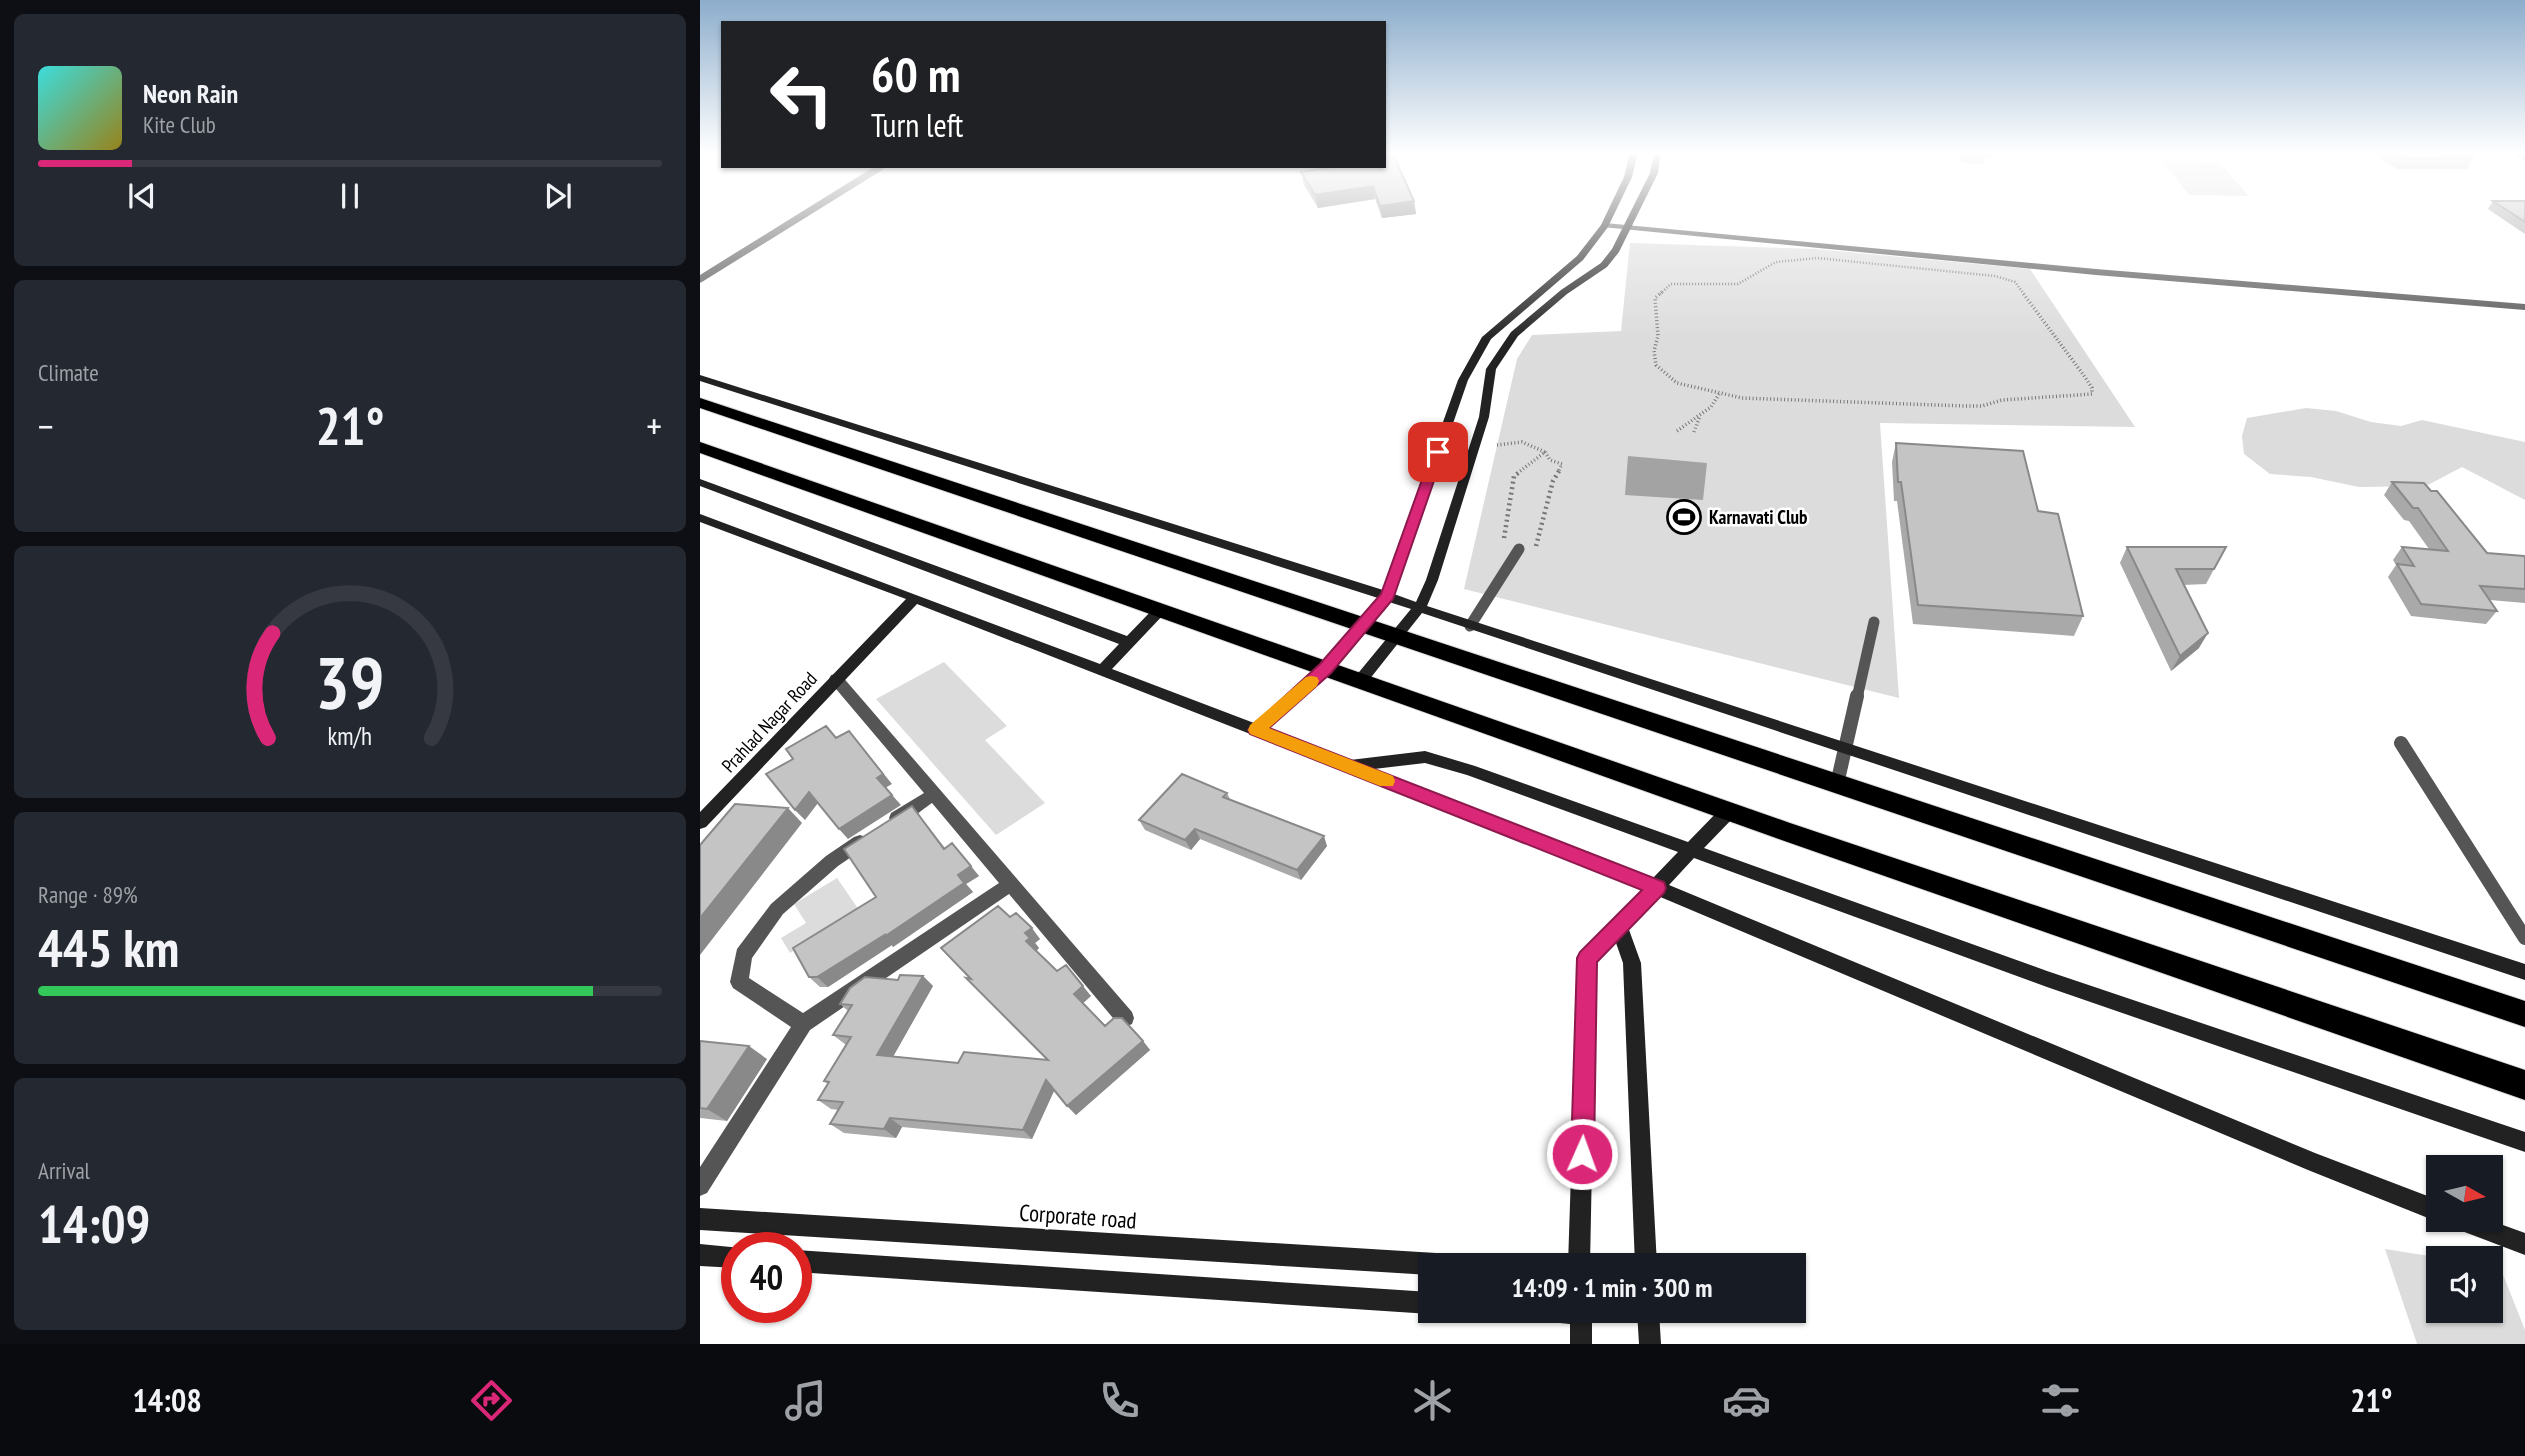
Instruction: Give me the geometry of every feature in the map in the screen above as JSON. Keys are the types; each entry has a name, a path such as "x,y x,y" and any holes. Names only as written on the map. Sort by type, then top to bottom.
{"highway":[{"path":"700,403 2525,1014"},
{"path":"700,447 1729,811 2525,1085"}],"street":[{"path":"1256,730 1326,668 1365,626 1387,596 1463,380 1487,337 1580,258 1610,215"},
{"path":"1360,681 1420,607 1444,550 1484,417 1491,369 1514,334 1564,292 1604,265 1616,250 1634,215"},
{"path":"1605,225 2096,272 2525,307"},
{"path":"700,378 1387,596 1470,626 2525,972"},
{"path":"700,482 1128,642"},
{"path":"700,518 1102,670 1657,888 2315,1163 2426,1205"},
{"name":"Prahlad Nagar Road","path":"700,822 915,598"},
{"path":"1102,670 1160,610"},
{"path":"836,679 1125,1018"},
{"path":"1348,766 1425,757 1470,770 2047,979 2525,1142"},
{"path":"803,1024 739,982 743,955 777,909 832,861 934,794"},
{"path":"1579,1253 1587,958 1620,928 1729,811"},
{"path":"700,1186 803,1024 1011,884"},
{"path":"1620,928 1632,963 1645,1253"},
{"name":"Corporate road","path":"700,1219 1418,1263"},
{"path":"2494,1232 2525,1244"},
{"path":"700,1255 721,1256"},
{"path":"812,1262 1418,1302"},
{"path":"1581,1323 1581,1344"},
{"path":"1649,1323 1650,1344"}],"lane":[{"path":"700,279 804,215"},
{"path":"1470,626 1519,549"},
{"path":"1837,784 1874,622"},
{"path":"2401,743 2525,938"}],"path":[{"path":"1817,258 1995,276 2015,282 2085,377 2092,394 2002,400 1982,406 1964,407 1794,401 1719,394 1677,383 1656,365 1654,351 1658,336 1655,298 1658,293 1671,285 1738,284 1776,262 1817,258"},
{"path":"1677,431 1701,416 1719,394"},
{"path":"1693,432 1701,416"},
{"path":"1497,444 1522,442 1545,452 1550,460 1562,464 1553,481 1534,552"},
{"path":"1519,549 1504,538 1514,477 1545,452"}],"shaded area":[{"name":"Karnavati Club","path":"1630,243 1815,249 2030,269 2135,427 1880,423 1899,698 1464,589 1517,359 1532,335 1621,331"},
{"path":"2306,408 2336,411 2371,422 2401,426 2422,420 2525,442 2525,500 2462,467 2426,486 2359,487 2311,477 2270,474 2244,454 2242,436 2247,418"},
{"path":"1628,456 1707,463 1703,500 1625,495"},
{"path":"944,662 1007,726 985,740 1045,803 996,835 876,699"},
{"path":"837,878 859,910 790,953 781,938 806,923 794,904"},
{"path":"2385,1249 2426,1255 2426,1323 2503,1323 2503,1275 2525,1330 2525,1344 2417,1344"}],"building":[{"path":"2514,215 2525,215 2525,222"},
{"path":"1896,443 2023,451 2038,511 2058,514 2083,616 1918,605 1901,482 1898,482"},
{"path":"2392,482 2424,483 2431,491 2437,491 2487,553 2524,556 2525,589 2480,586 2497,611 2421,604 2397,564 2414,566 2402,547 2448,551 2418,508 2413,508"},
{"path":"2127,547 2226,547 2214,569 2176,569 2208,633 2180,656"},
{"path":"826,726 836,738 849,731 883,774 877,778 892,795 839,829 809,792 795,810 766,774 793,759 786,749"},
{"path":"1182,774 1227,793 1223,797 1324,836 1297,870 1195,829 1185,840 1139,820"},
{"path":"735,804 788,808 700,918 700,845"},
{"path":"912,806 944,849 952,843 971,866 958,875 964,883 884,937 886,934 817,977 809,977 793,948 876,897 844,849"},
{"path":"998,906 1010,917 1016,913 1032,928 1025,933 1030,938 1026,941 1057,971 1066,965 1083,986 1074,994 1105,1026 1114,1018 1122,1018 1143,1041 1067,1106 1046,1080 1023,1130 890,1118 884,1129 830,1124 843,1102 818,1100 829,1082 824,1081 851,1037 833,1035 852,1005 840,1004 850,988 865,977 898,980 900,975 923,976 877,1055 958,1063 964,1052 1048,1060 966,978 971,979 941,948"},
{"path":"700,1041 749,1046 707,1109 700,1108"}],"slow traffic":[{"path":"1311,681 1256,730 1386,781"}],"place":[{"name":"Karnavati Club","path":"1684,517"}],"route":[{"path":"1438,452 1387,596 1365,626 1326,668 1256,730 1657,888 1620,928 1587,958 1582,1154"}]}
